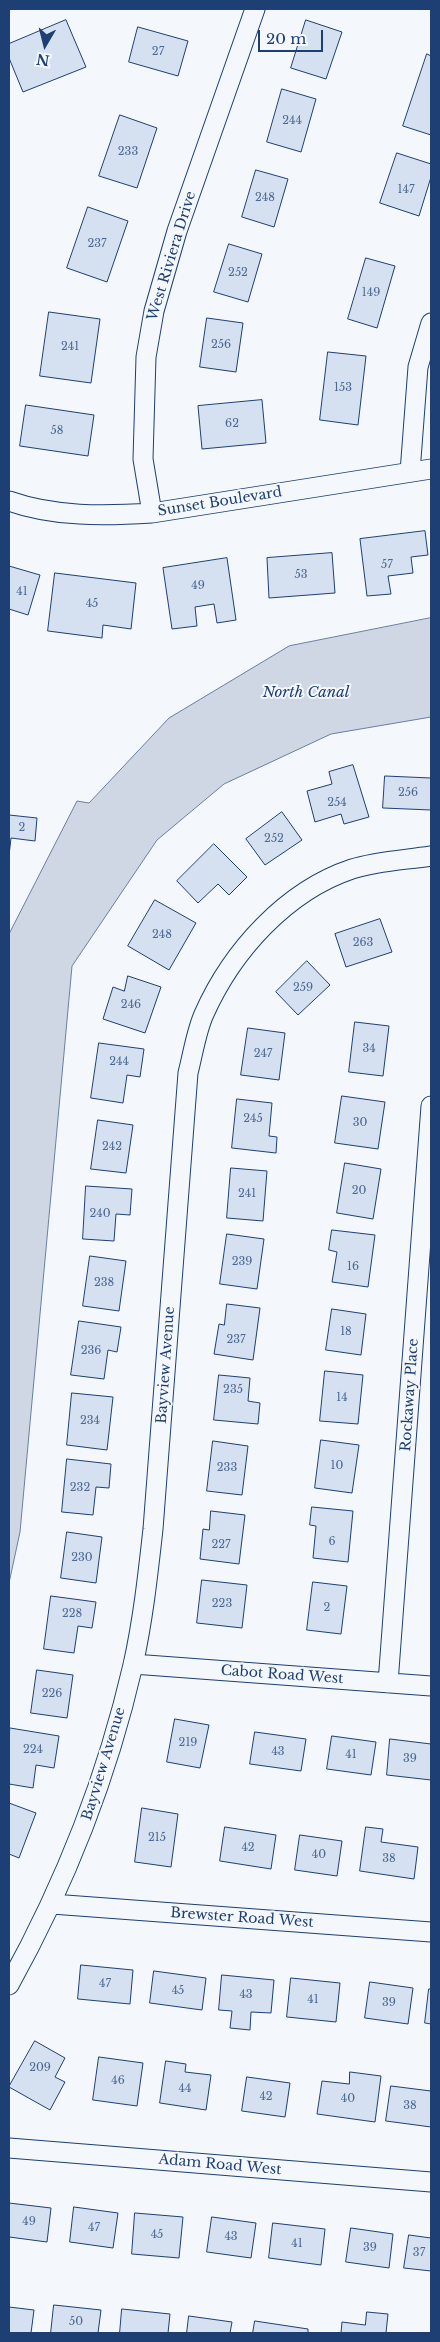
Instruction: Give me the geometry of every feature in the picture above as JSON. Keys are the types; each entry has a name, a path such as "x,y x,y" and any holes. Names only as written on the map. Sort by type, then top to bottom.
{"street":[{"name":"West Riviera Drive","path":"152,513 143,459 146,357 154,311 177,231 255,9"},
{"path":"410,472 418,368 431,323"},
{"name":"Sunset Boulevard","path":"9,501 34,510 113,515 152,513 431,470"},
{"name":"Bayview Avenue","path":"9,1986 52,1904 86,1824 106,1768 134,1664 148,1579 153,1530 188,1073 203,1016 224,975 246,945 274,916 310,889 351,869 431,856"},
{"name":"Rockaway Place","path":"388,1683 431,1106"},
{"name":"Cabot Road West","path":"134,1664 431,1686"},
{"name":"Brewster Road West","path":"52,1904 431,1932"},
{"name":"Adam Road West","path":"9,2148 431,2182"}],"water":[{"name":"North Canal","path":"431,618 431,717 331,734 224,784 157,840 72,966 20,1532 9,1583 9,934 77,801 89,803 169,718 289,646"}],"building":[{"path":"66,20 86,67 23,92 9,58 9,44"},
{"path":"306,20 342,32 326,79 291,68"},
{"path":"138,27 188,41 178,76 129,62"},
{"path":"427,54 431,56 431,135 403,126"},
{"path":"282,89 316,99 301,152 267,142"},
{"path":"120,115 157,128 137,188 99,176"},
{"path":"397,153 431,164 431,177 419,216 380,203"},
{"path":"256,170 288,179 274,227 242,217"},
{"path":"88,207 128,221 107,282 67,268"},
{"path":"229,244 262,254 248,302 214,292"},
{"path":"366,258 395,266 377,328 348,319"},
{"path":"49,312 100,319 91,383 40,376"},
{"path":"207,318 243,323 236,372 200,367"},
{"path":"328,352 366,356 358,425 320,420"},
{"path":"262,400 266,443 202,449 198,406"},
{"path":"26,405 94,415 88,456 20,446"},
{"path":"425,531 428,555 411,557 413,573 388,576 391,594 367,596 360,539"},
{"path":"332,553 335,593 269,598 267,558"},
{"path":"227,558 236,620 217,623 214,604 195,607 197,626 172,629 163,568"},
{"path":"9,566 40,575 28,615 9,609"},
{"path":"55,573 136,583 131,629 103,625 102,638 48,631"},
{"path":"353,765 369,817 344,824 341,814 315,822 307,791 332,784 329,772"},
{"path":"385,776 431,778 431,810 383,808"},
{"path":"282,812 302,840 265,865 246,839"},
{"path":"9,815 37,818 35,841 11,838 9,856"},
{"path":"214,844 247,877 229,895 218,884 198,903 177,881"},
{"path":"155,900 196,923 169,970 128,946"},
{"path":"380,919 392,952 346,967 335,934"},
{"path":"307,961 330,985 298,1015 276,992"},
{"path":"128,976 161,987 145,1033 103,1019 113,987 124,991"},
{"path":"355,1022 389,1026 383,1076 349,1072"},
{"path":"248,1028 285,1033 279,1080 241,1075"},
{"path":"99,1043 144,1049 140,1077 127,1075 123,1103 91,1098"},
{"path":"342,1096 385,1102 378,1149 335,1143"},
{"path":"237,1099 272,1103 269,1136 277,1137 276,1153 232,1148"},
{"path":"98,1120 133,1125 126,1173 91,1169"},
{"path":"345,1163 381,1169 373,1219 337,1213"},
{"path":"231,1168 267,1171 263,1221 227,1218"},
{"path":"86,1186 132,1189 130,1215 116,1214 114,1241 83,1239"},
{"path":"332,1230 375,1235 368,1287 332,1282 337,1252 329,1250"},
{"path":"227,1234 264,1239 257,1289 220,1284"},
{"path":"90,1256 126,1261 119,1311 83,1306"},
{"path":"227,1304 260,1308 253,1360 214,1354 219,1324 224,1325"},
{"path":"332,1309 366,1314 361,1355 326,1350"},
{"path":"79,1321 121,1327 117,1352 108,1350 104,1379 71,1375"},
{"path":"325,1371 363,1375 358,1424 320,1421"},
{"path":"219,1375 250,1378 248,1401 260,1403 258,1424 214,1420"},
{"path":"72,1393 113,1397 107,1450 67,1445"},
{"path":"321,1440 359,1445 352,1493 315,1488"},
{"path":"213,1441 248,1446 242,1495 207,1491"},
{"path":"67,1459 111,1464 109,1488 96,1487 93,1515 62,1512"},
{"path":"312,1507 353,1511 348,1562 313,1558 316,1526 310,1525"},
{"path":"211,1511 245,1515 239,1564 200,1559 203,1529 209,1530"},
{"path":"67,1532 102,1537 96,1583 61,1578"},
{"path":"202,1580 247,1585 242,1628 197,1623"},
{"path":"313,1582 347,1586 341,1634 307,1630"},
{"path":"51,1596 96,1602 92,1628 78,1626 74,1653 44,1649"},
{"path":"37,1670 73,1675 67,1718 31,1713"},
{"path":"175,1719 209,1725 200,1768 167,1762"},
{"path":"10,1728 59,1736 54,1768 36,1765 33,1788 9,1784"},
{"path":"255,1732 306,1739 301,1771 250,1764"},
{"path":"332,1736 376,1742 371,1775 327,1769"},
{"path":"390,1739 431,1744 431,1780 387,1775"},
{"path":"9,1803 36,1813 19,1858 9,1854"},
{"path":"142,1808 178,1814 171,1867 135,1862"},
{"path":"225,1827 276,1835 271,1869 220,1861"},
{"path":"366,1827 383,1829 381,1842 418,1847 414,1879 360,1871"},
{"path":"300,1835 342,1841 337,1876 295,1870"},
{"path":"81,1965 133,1970 130,2004 78,1999"},
{"path":"154,1971 206,1978 202,2010 150,2003"},
{"path":"222,1975 274,1980 271,2013 251,2012 250,2030 230,2028 232,2011 219,2010"},
{"path":"291,1978 340,1983 336,2022 287,2017"},
{"path":"370,1982 413,1988 408,2024 365,2018"},
{"path":"429,1989 431,1989 431,2024 425,2023"},
{"path":"35,2041 65,2058 55,2077 65,2082 50,2110 9,2087"},
{"path":"99,2057 143,2063 137,2106 93,2100"},
{"path":"166,2061 186,2064 185,2072 211,2075 206,2110 160,2103"},
{"path":"350,2072 381,2076 375,2122 317,2114 322,2081 349,2084"},
{"path":"247,2077 290,2083 285,2117 242,2111"},
{"path":"391,2086 431,2091 431,2127 386,2121"},
{"path":"9,2203 51,2208 47,2242 9,2237"},
{"path":"74,2207 118,2213 113,2248 70,2242"},
{"path":"135,2213 183,2217 179,2258 132,2254"},
{"path":"212,2217 256,2223 251,2258 207,2252"},
{"path":"273,2223 325,2229 321,2265 269,2258"},
{"path":"351,2228 393,2234 389,2268 346,2262"},
{"path":"409,2235 431,2238 431,2271 404,2268"},
{"path":"54,2305 101,2310 98,2333 51,2333"},
{"path":"9,2307 34,2310 31,2333 9,2333"},
{"path":"122,2309 170,2314 168,2333 120,2333"},
{"path":"367,2312 388,2314 386,2333 341,2333 342,2322 365,2325"},
{"path":"189,2316 232,2322 230,2333 187,2333"},
{"path":"255,2321 308,2329 308,2333 253,2333"}]}
